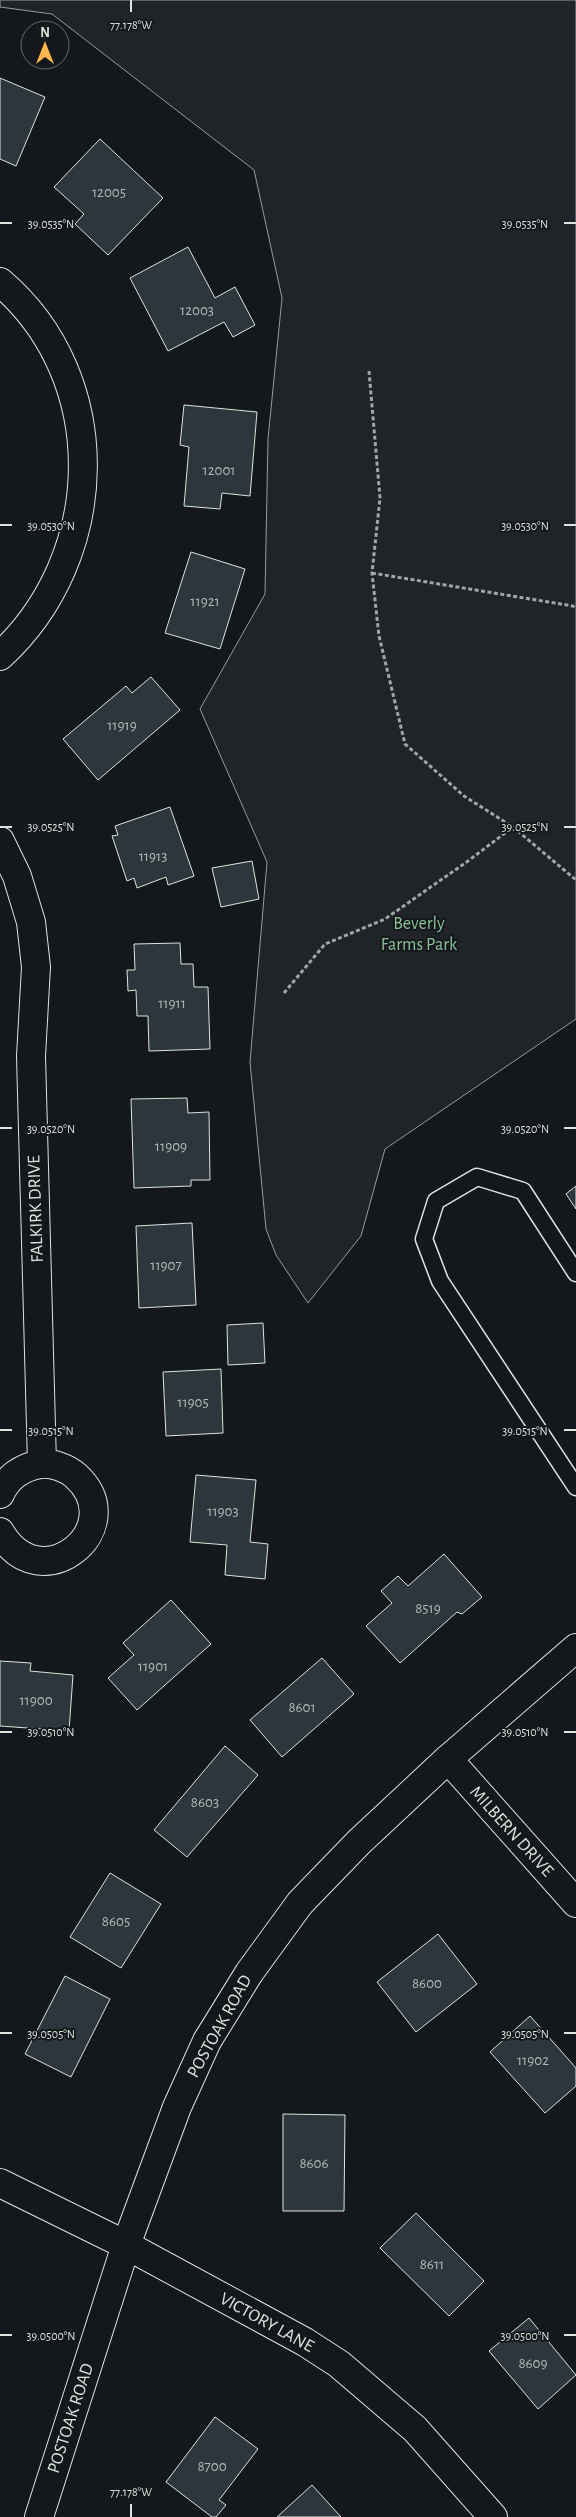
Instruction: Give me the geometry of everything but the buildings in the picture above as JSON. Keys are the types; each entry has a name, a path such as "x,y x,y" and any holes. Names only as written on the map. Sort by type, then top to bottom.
{"street":[{"path":"0,282 31,313 44,332 68,376 77,408 84,472 71,546 53,587 32,619 0,656"},
{"name":"FALKIRK DRIVE","path":"0,841 17,876 31,922 36,967 31,1056 42,1464"},
{"path":"0,1494 4,1486 14,1475 27,1468 42,1464 57,1466 71,1472 82,1482 90,1495 93,1510 92,1525 86,1539 76,1550 62,1558 47,1561 32,1560 18,1554 7,1544 0,1532"},
{"name":"POSTOAK ROAD","path":"39,2517 126,2245 177,2106 207,2041 249,1972 300,1903 359,1842 448,1759 576,1648"},
{"name":"MILBERN DRIVE","path":"448,1759 576,1903"},
{"name":"VICTORY LANE","path":"0,2183 126,2245 305,2342 339,2364 415,2429 493,2517"}],"lane":[{"path":"576,1273 523,1191 477,1177 436,1201 424,1239 440,1280 576,1487"}],"path":[{"path":"369,371 380,498 372,573 379,636 405,744 464,796 513,827 576,880"},
{"path":"372,573 573,606 576,609"},
{"path":"284,993 325,944 385,918 468,861 513,827"}],"green space":[{"name":"Beverly Farms Park","path":"0,0 576,0 576,1019 385,1149 361,1236 308,1303 276,1255 266,1229 250,1062 267,862 200,709 265,594 268,439 282,298 254,170 70,28 70,20 60,20 52,14 0,7"}]}
